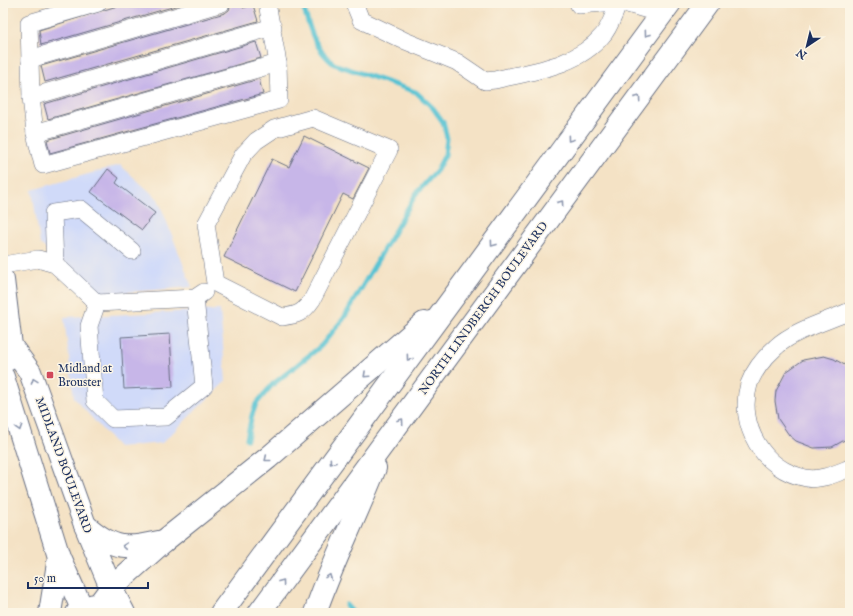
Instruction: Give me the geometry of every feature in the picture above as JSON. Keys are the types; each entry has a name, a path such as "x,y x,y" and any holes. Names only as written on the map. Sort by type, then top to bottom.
{"main road":[{"name":"NORTH LINDBERGH BOULEVARD","path":"259,613 708,3"},
{"path":"221,613 666,8"},
{"name":"MIDLAND BOULEVARD","path":"3,280 7,347 3,373"},
{"path":"96,608 164,541 268,458 365,376 392,350 449,304"},
{"name":"MIDLAND BOULEVARD","path":"7,347 30,372 85,525 96,608"},
{"path":"3,377 59,557 96,608 124,613"},
{"path":"315,613 333,566 357,514 384,444"},
{"path":"85,525 107,542 116,545 130,547 164,541"},
{"path":"50,613 59,557"}],"lane":[{"path":"98,3 74,6 29,23 31,97 35,133 43,165 279,100 278,63 273,28 267,3"},
{"path":"30,59 222,3"},
{"path":"354,3 361,20 403,40 457,62 485,80 495,80 557,65 585,52 603,36 619,3"},
{"path":"578,3 579,5 604,3"},
{"path":"624,3 666,8"},
{"path":"31,97 273,28"},
{"path":"35,133 278,63"},
{"path":"313,118 389,150 312,300 304,311 293,316 282,317 215,283 206,224 243,155 256,141 274,129 313,118"},
{"path":"55,264 53,213 81,209 132,251"},
{"path":"3,265 38,259 55,264 97,303 195,298 215,283"},
{"path":"97,303 89,326 95,401 113,419 166,417 204,386 195,298"},
{"path":"850,311 792,336 776,346 758,367 750,383 746,418 754,440 766,457 785,472 807,478 824,477 850,468"}],"shaded area":[{"path":"120,165 158,199 192,287 103,294 40,244 32,190"},
{"path":"220,310 226,381 162,443 118,447 74,398 64,317"}],"building":[{"path":"127,3 186,3 41,45 39,30"},
{"path":"232,3 242,3 243,8 253,5 258,21 45,82 41,66 225,13 229,10"},
{"path":"256,42 261,58 48,119 44,104"},
{"path":"259,79 263,94 50,153 47,140"},
{"path":"304,136 369,168 353,199 343,194 295,292 224,257 272,159 289,167"},
{"path":"108,169 119,178 116,183 155,213 142,230 91,192"},
{"path":"170,334 173,387 124,389 121,337"},
{"path":"824,356 834,359 850,368 850,437 832,447 814,448 796,441 789,435 778,419 775,401 776,391 786,372 803,360"}],"waterway":[{"path":"247,439 256,404 272,385 321,346 344,318 416,194 437,170 445,155 447,138 443,122 433,108 416,92 334,64 321,51 317,44 310,29 302,3"},
{"path":"346,605 353,613"}],"place":[{"name":"Midland at Brouster","path":"50,375"}]}
